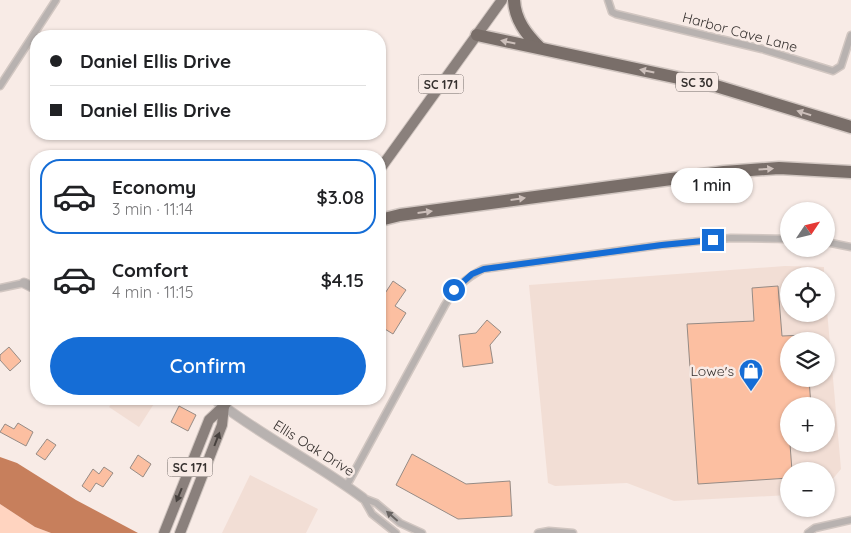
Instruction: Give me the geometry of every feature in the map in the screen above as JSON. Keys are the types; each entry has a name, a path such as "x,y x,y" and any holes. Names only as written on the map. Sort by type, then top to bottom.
{"highway":[{"path":"514,0 518,21 540,48"},
{"name":"SC 30","path":"477,35 716,86 851,127"},
{"path":"386,219 724,172 779,168 851,172"},
{"path":"386,210 405,215"}],"main road":[{"path":"477,35 502,0"},
{"name":"SC 171","path":"386,161 477,35"},
{"name":"SC 171","path":"164,533 209,420 224,405"},
{"name":"SC 171","path":"180,533 222,425 226,405"}],"street":[{"path":"36,30 56,0"},
{"name":"Harbor Cave Lane","path":"608,0 612,12 616,14 762,49 833,71 841,66 851,35"},
{"path":"0,86 30,40"},
{"path":"347,485 454,290 472,274 484,269 671,244 731,238 780,239"},
{"path":"835,244 851,247"},
{"path":"0,288 24,283 30,286"},
{"name":"Ellis Oak Drive","path":"229,405 347,485 363,498 372,514 396,533"},
{"name":"Ellis Oak Drive","path":"363,498 376,502 400,523 422,533"},
{"path":"808,533 815,528 851,520"},
{"path":"538,533 573,533"}],"shaded area":[{"path":"785,266 824,267 780,267 780,322 828,322 829,332 780,332 780,387 834,387 835,397 780,397 780,452 835,452 835,401 841,469 835,476 835,462 780,462 780,495 674,501 627,483 555,486 548,483 529,285"},
{"path":"110,405 153,405 139,427 109,407"},
{"path":"0,457 17,463 76,500 138,533 51,533 35,527 0,504"},
{"path":"250,475 318,509 306,533 222,533"},
{"path":"0,504 35,527 51,533 0,533"}],"building":[{"path":"393,281 406,290 395,306 406,313 393,334 386,330 386,292"},
{"name":"Lowe's","path":"778,286 782,332 780,332 780,387 810,387 810,397 780,397 780,452 791,452 791,462 780,462 780,479 698,484 687,324 754,321 752,288"},
{"path":"487,320 501,332 490,345 493,363 463,367 459,335 476,333"},
{"path":"9,347 21,361 10,371 0,360 0,355"},
{"path":"179,406 196,415 188,431 171,422"},
{"path":"18,423 33,432 26,446 0,432 5,424 14,429"},
{"path":"47,439 56,445 45,460 36,454"},
{"path":"412,454 466,484 510,481 512,516 458,519 396,485"},
{"path":"138,455 151,464 143,477 130,468"},
{"path":"104,467 113,473 103,487 96,483 90,492 82,486 93,469 99,474"}],"place":[{"name":"Lowe's","path":"751,392"}],"route":[{"path":"454,290 472,274 484,269 713,240"}]}
